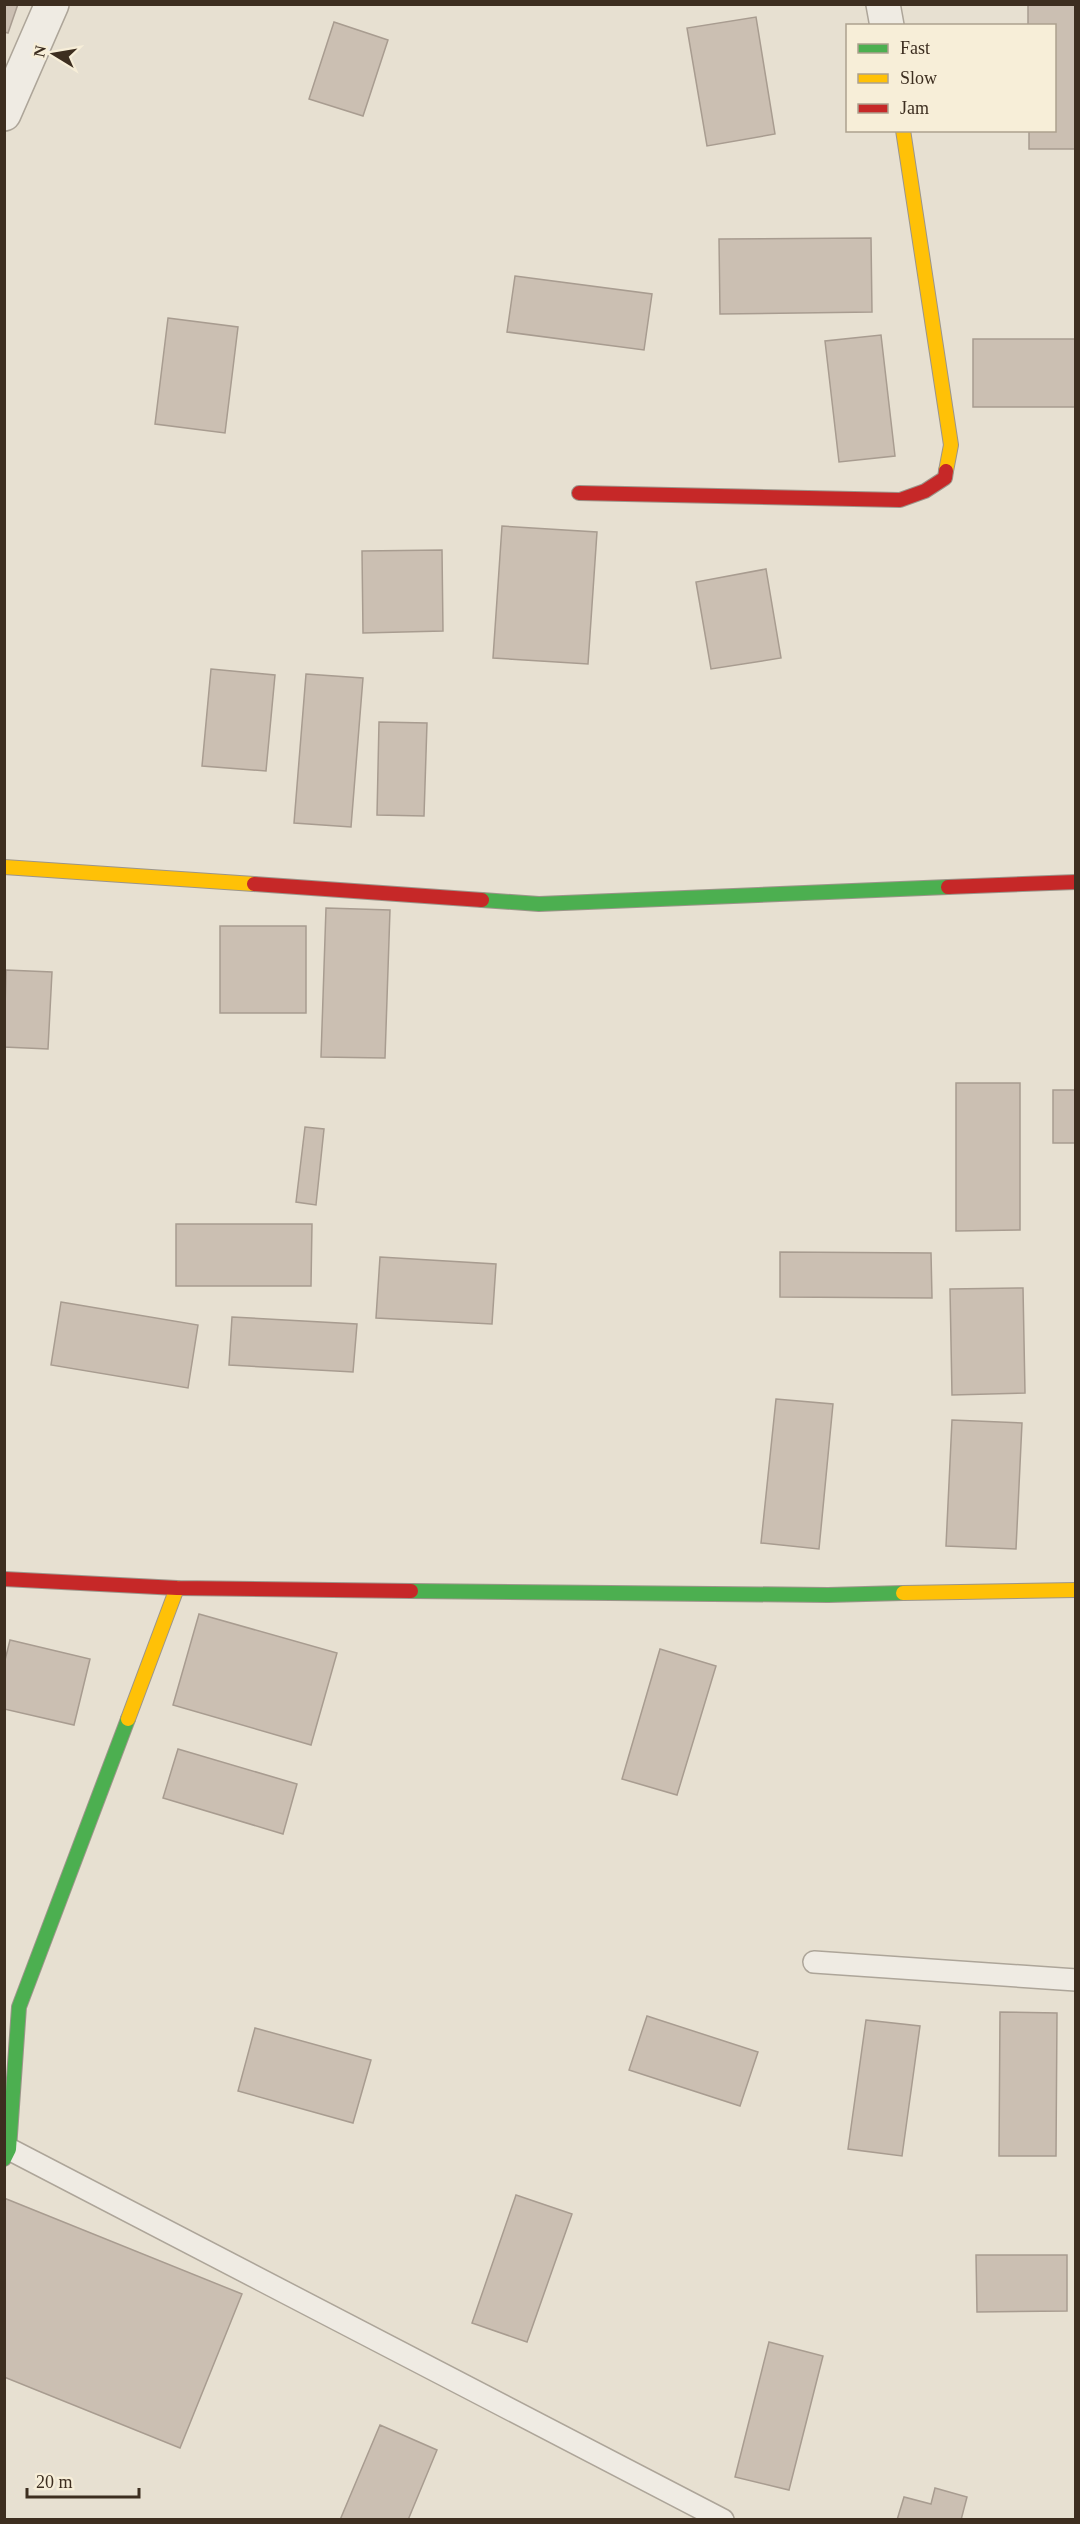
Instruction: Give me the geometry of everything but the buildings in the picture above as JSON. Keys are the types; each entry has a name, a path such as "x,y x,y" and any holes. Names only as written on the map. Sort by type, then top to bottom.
{"street":[{"path":"4,114 52,4"},
{"path":"883,4 887,24"},
{"path":"579,493 900,500 926,491 945,478 951,445 903,132"},
{"path":"4,867 539,904 1076,882"},
{"path":"4,1579 177,1588 828,1595 1076,1590"},
{"path":"7,2154 12,2005 177,1588"}],"lane":[{"path":"814,1962 1076,1980"},
{"path":"7,2154 723,2520"}],"traffic: fast":[{"path":"482,900 539,904 948,887"},
{"path":"411,1591 828,1595 903,1593"},
{"path":"4,2159 9,2149 19,2007 128,1719"}],"traffic: slow":[{"path":"903,132 951,445 946,471"},
{"path":"4,867 254,884"},
{"path":"128,1719 177,1588"},
{"path":"903,1593 1076,1590"}],"traffic: jam":[{"path":"579,493 900,500 925,491 945,478 946,471"},
{"path":"948,887 1076,882"},
{"path":"254,884 482,900"},
{"path":"4,1579 177,1588 411,1591"}]}
